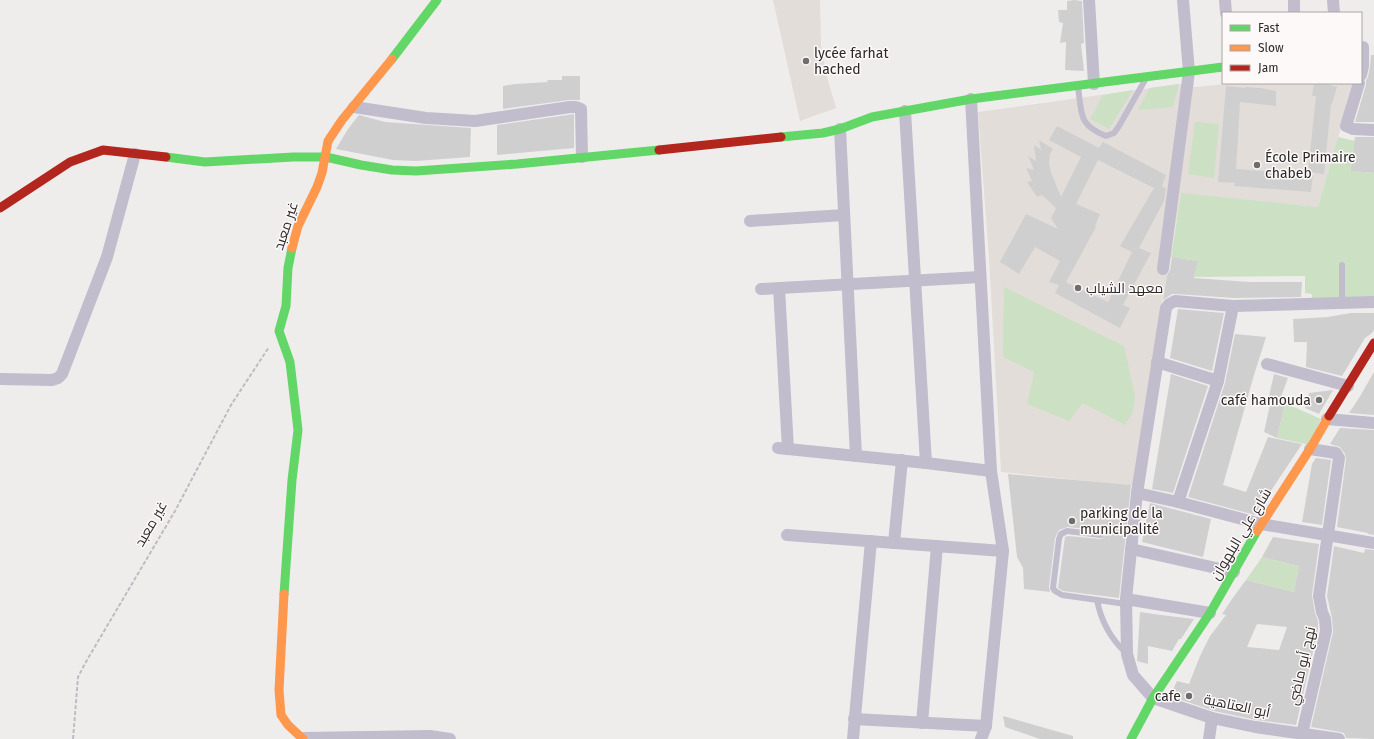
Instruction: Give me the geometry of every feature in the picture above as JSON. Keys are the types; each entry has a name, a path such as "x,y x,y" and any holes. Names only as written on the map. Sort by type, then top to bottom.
{"street":[{"name":"غير معبد","path":"279,331 286,306 288,268 292,248 298,226 317,187 326,157 326,147 328,141 342,120 354,107 437,0"},
{"path":"1089,0 1094,84"},
{"path":"1163,269 1189,72 1183,0"},
{"path":"1225,0 1226,12"},
{"path":"1294,0 1294,12"},
{"path":"1333,0 1334,12"},
{"path":"1362,70 1366,47"},
{"path":"0,208 70,162 103,150 205,162 294,157 326,157 392,170 416,171 518,164 824,133 840,129 872,117 971,99 1222,67"},
{"path":"1359,84 1346,126 1353,129 1374,130"},
{"path":"971,99 991,471 1003,551 986,726 981,739"},
{"path":"354,107 426,118 475,121 578,107 581,109 582,157"},
{"path":"905,111 926,463"},
{"path":"840,129 856,456"},
{"path":"0,379 52,380 58,378 62,374 108,257 135,154"},
{"path":"750,221 844,215"},
{"path":"761,289 980,277"},
{"path":"779,288 783,449 902,460 991,471"},
{"path":"1153,698 1133,674 1127,654 1126,602 1137,493 1164,314 1169,304 1175,301 1233,306 1374,302"},
{"path":"1178,502 1218,381 1233,306"},
{"path":"279,331 290,362 298,430 285,563 279,690 281,715 288,725 303,738 430,736 450,739"},
{"name":"شارع علي البلهوان","path":"1131,739 1153,698 1210,613 1261,524 1310,449 1374,343"},
{"path":"1157,362 1218,381"},
{"path":"1266,364 1348,386"},
{"path":"1327,419 1374,423"},
{"name":"نهج أبو ماضي","path":"1302,734 1326,632 1326,619 1322,612 1319,596 1339,458 1336,453 1310,449"},
{"path":"894,543 902,460"},
{"path":"1137,493 1178,502 1261,524 1374,543"},
{"path":"787,535 1003,551"},
{"path":"852,739 871,541"},
{"path":"922,723 937,546"},
{"path":"1131,549 1234,572"},
{"path":"1126,602 1210,613"},
{"name":"أبو العتاهية","path":"1153,698 1256,733 1302,734 1339,739"},
{"path":"1209,739 1212,718"},
{"path":"854,719 986,726"}],"lane":[{"path":"1078,86 1082,119 1087,126 1095,132 1106,136 1114,133 1119,126 1147,77"},
{"path":"1342,265 1342,302"},
{"path":"1101,534 1067,531 1062,532 1059,539 1053,584 1055,591 1058,594 1097,600 1126,602"},
{"path":"1097,600 1105,626 1114,641 1127,654"}],"path":[{"name":"غير معبد","path":"73,739 78,677 175,511 231,405 279,331"}],"shaded area":[{"name":"lycée farhat hached","path":"773,0 820,0 821,45 827,77 836,108 800,121"},
{"name":"معهد الشياب","path":"1179,84 1196,87 1228,84 1354,84 1318,207 1181,194 1162,303 1134,486 1001,472 989,258 978,112"}],"green space":[{"path":"1179,84 1173,107 1138,110 1150,88"},
{"path":"1133,90 1109,129 1090,119 1103,95"},
{"path":"1195,122 1219,124 1214,178 1188,174"},
{"path":"1338,137 1355,141 1352,171 1374,173 1374,300 1312,303 1312,294 1305,293 1305,276 1194,277 1198,261 1171,257 1181,193 1318,207"},
{"path":"1004,287 1124,346 1135,396 1133,412 1125,425 1083,403 1069,421 1027,404 1034,372 1003,357"},
{"path":"1285,403 1321,419 1310,445 1277,438"},
{"path":"1262,557 1299,566 1294,592 1246,580"}],"building":[{"path":"1067,1 1082,1 1084,43 1081,44 1084,71 1065,70 1066,42 1060,43 1063,23 1059,22 1058,10 1067,10"},
{"path":"1371,55 1374,55 1374,122 1355,122 1368,77"},
{"path":"562,76 580,76 580,100 569,100 503,109 503,86 548,82 547,80 562,80"},
{"path":"1314,84 1330,84 1337,87 1331,104 1324,174 1308,172 1316,96 1312,96"},
{"path":"1226,86 1261,88 1276,91 1276,106 1240,102 1236,169 1313,175 1311,192 1234,186 1235,183 1218,182"},
{"path":"574,114 574,148 497,155 497,125"},
{"path":"359,115 385,122 471,128 470,157 416,161 393,160 336,149 348,129"},
{"path":"1057,126 1099,148 1103,142 1166,175 1162,186 1166,189 1164,201 1139,248 1151,253 1123,305 1130,308 1120,328 1055,293 1059,285 1049,282 1060,261 1035,247 1019,274 1000,262 1026,214 1058,229 1051,218 1056,208 1042,195 1037,197 1027,182 1032,181 1026,168 1034,170 1028,156 1036,161 1034,145 1041,150 1039,140 1053,149 1050,154 1049,162 1051,172 1061,197 1081,157 1049,140","holes":["1098,160 1154,188 1120,246 1132,252 1108,302 1066,282 1096,227 1095,226 1100,214 1076,204"]},
{"path":"1355,137 1374,137 1374,173 1351,171"},
{"path":"1172,257 1198,261 1194,278 1249,282 1302,282 1301,297 1233,298 1172,294 1163,300 1167,275 1170,270"},
{"path":"1178,309 1224,313 1212,371 1170,358"},
{"path":"1351,313 1374,313 1374,330 1365,338 1342,376 1306,367 1307,342 1294,342 1293,319 1328,317"},
{"path":"1235,334 1266,337 1223,485 1246,492 1268,437 1302,444 1255,515 1188,497 1225,383"},
{"path":"1374,372 1374,415 1349,413 1359,398"},
{"path":"1171,374 1208,386 1173,493 1152,489"},
{"path":"1274,374 1288,378 1279,402 1285,403 1277,438 1264,432 1272,396 1269,396"},
{"path":"1333,390 1319,414 1305,408 1309,393"},
{"path":"1340,428 1374,430 1374,535 1337,527 1346,459 1345,454 1340,447 1330,444"},
{"path":"1316,458 1331,460 1322,525 1302,522 1312,464"},
{"name":"parking de la municipalité","path":"1008,474 1131,485 1119,598 1063,591 1058,588 1065,537 1101,539 1105,536 1105,533 1102,531 1068,527 1059,530 1055,538 1049,587 1050,592 1024,589 1023,568 1017,557"},
{"path":"1150,503 1211,519 1203,557 1142,542"},
{"path":"1273,537 1319,544 1312,595 1318,621 1318,630 1296,725 1256,720 1214,711 1170,696 1177,681 1189,684 1210,636 1226,615 1222,614 1246,580 1294,592 1299,566 1262,557","holes":["1257,624 1287,627 1279,650 1247,647"]},
{"path":"1334,546 1364,553 1365,549 1374,550 1374,739 1346,738 1344,733 1311,727 1333,632 1332,618 1327,596"},
{"path":"1140,612 1194,619 1172,651 1148,646 1148,664 1137,661"},
{"path":"1003,716 1073,736 1073,739 1040,739 1005,727"}],"traffic: fast":[{"path":"392,59 437,0"},
{"path":"781,137 823,133 840,129 872,117 971,99 1222,67"},
{"path":"166,157 205,162 293,157 326,157 392,170 416,171 517,164 659,150"},
{"path":"284,594 292,480 298,430 290,362 279,331 286,306 288,268 292,248"},
{"path":"1131,739 1153,698 1210,613 1257,531"}],"traffic: slow":[{"path":"292,248 298,226 317,187 322,173 328,141 342,120 392,59"},
{"path":"1257,531 1310,449 1329,416"},
{"path":"284,594 279,690 281,715 288,725 303,739"}],"traffic: jam":[{"path":"659,150 781,137"},
{"path":"0,208 70,162 103,150 166,157"},
{"path":"1329,416 1374,343"}],"place":[{"name":"lycée farhat hached","path":"806,61"},
{"name":"École Primaire chabeb","path":"1257,165"},
{"name":"معهد الشياب","path":"1078,288"},
{"name":"café hamouda","path":"1319,400"},
{"name":"parking de la municipalité","path":"1072,521"},
{"name":"cafe","path":"1189,696"}]}
